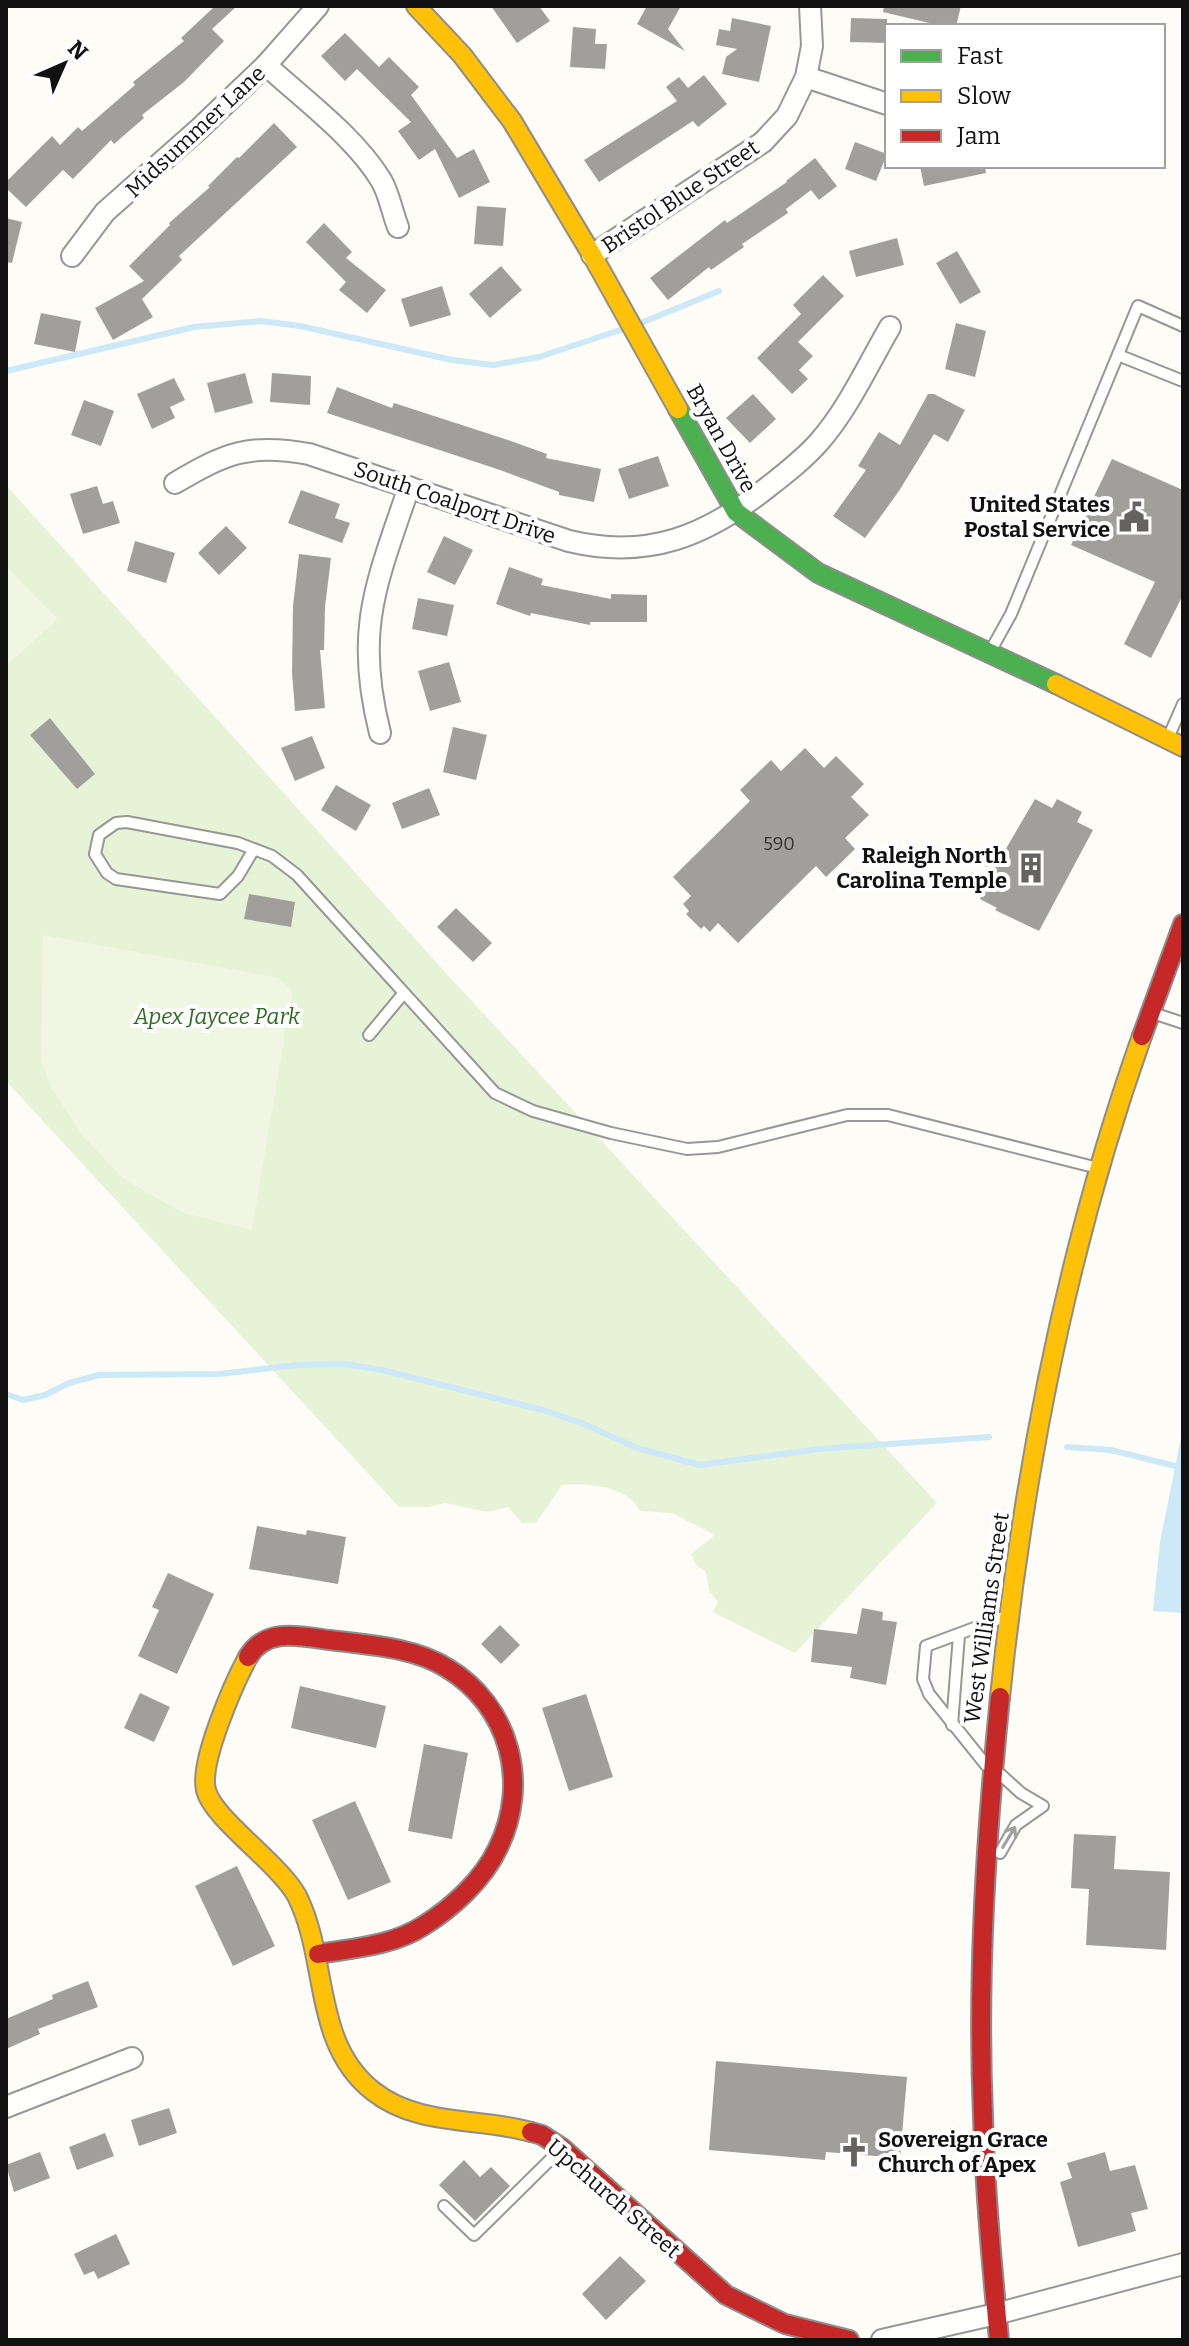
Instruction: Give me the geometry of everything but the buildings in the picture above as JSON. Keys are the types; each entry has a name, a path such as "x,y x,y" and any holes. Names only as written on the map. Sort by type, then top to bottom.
{"street":[{"name":"Midsummer Lane","path":"72,256 105,212 266,65 318,6"},
{"name":"Bryan Drive","path":"416,6 462,55 512,121 592,255 736,512 818,573 990,651 1175,743"},
{"name":"Bristol Blue Street","path":"592,255 763,142 787,116 806,77 812,46 810,6"},
{"path":"266,65 366,160 382,182 398,227"},
{"path":"806,77 885,103"},
{"name":"South Coalport Drive","path":"175,483 228,455 271,448 309,454 595,547 622,549 664,544 736,512 799,463 820,442 837,418 890,327"},
{"path":"380,733 370,685 368,626 377,582 409,487"},
{"name":"West Williams Street","path":"999,2340 984,2148 984,1876 991,1766 1008,1615 1050,1376 1100,1168 1150,1013 1183,924"},
{"name":"Upchurch Street","path":"318,1954 404,1936 423,1926 466,1889 499,1848 512,1802 514,1760 492,1708 459,1675 443,1664 421,1656 278,1635 260,1641 243,1662 207,1762 207,1793 288,1881 303,1910 318,1954 324,2008 338,2049 357,2077 375,2093 413,2111 542,2135 562,2148 726,2295 792,2329 849,2340"},
{"path":"6,2107 132,2058"},
{"path":"882,2340 996,2314 1183,2264"}],"lane":[{"path":"990,651 1011,614 1138,306 1183,326"},
{"path":"1118,355 1183,381"},
{"path":"1175,743 1183,704"},
{"path":"254,849 238,876 220,894 116,879 99,864 95,854 99,835 116,823 127,822 238,843 254,849 272,856 297,875 495,1093 533,1111 611,1133 687,1149 718,1147 847,1115 888,1115 1100,1168"},
{"path":"369,1035 403,994"},
{"path":"1150,1013 1183,1023"},
{"path":"984,1876 1016,1825 1043,1806 1013,1787 991,1766 952,1725 929,1694 923,1679 926,1646 1008,1615"},
{"path":"952,1725 959,1635"},
{"path":"444,2206 474,2235 562,2148"}],"green space":[{"name":"Apex Jaycee Park","path":"6,485 445,972 937,1503 795,1653 713,1612 718,1602 709,1590 706,1572 696,1565 691,1554 715,1535 672,1513 640,1511 627,1496 617,1491 594,1485 562,1485 536,1523 522,1523 508,1507 487,1512 445,1503 428,1507 399,1507 6,1081"},
{"path":"6,566 58,619 6,666"},
{"path":"43,935 279,978 292,992 252,1230 181,1212 124,1179 82,1135 51,1087 41,1061"}],"water":[{"path":"1183,1428 1183,1613 1153,1611 1160,1542"}],"waterway":[{"path":"641,323 719,291"},
{"path":"6,371 194,327 261,321 300,326 452,360 493,365 539,357 623,329"},
{"path":"6,1394 23,1400 99,1375 219,1374 297,1365 345,1364 382,1370 543,1410 637,1448 700,1465 819,1449 989,1437"},
{"path":"1067,1447 1111,1450 1175,1466"}],"traffic: fast":[{"path":"678,409 736,512 818,573 1056,684"}],"traffic: slow":[{"path":"416,6 462,55 512,121 678,409"},
{"path":"1056,684 1183,747"},
{"path":"1000,1697 1021,1529 1052,1362 1091,1197 1142,1036"},
{"path":"248,1657 213,1742 205,1777 206,1790 211,1802 233,1828 276,1870 297,1896 307,1921 324,2000 340,2049 354,2071 373,2091 409,2110 531,2132"}],"traffic: jam":[{"path":"1142,1036 1183,924"},
{"path":"248,1657 264,1641 284,1636 375,1646 420,1655 447,1668 469,1684 486,1703 508,1748 513,1773 508,1823 492,1860 466,1892 445,1911 411,1933 372,1945 318,1954"},
{"path":"999,2340 985,2172 981,2011 987,1854 1000,1697"},
{"path":"531,2132 562,2148 726,2295 785,2324 849,2340"}],"place":[{"name":"United States Postal Service","path":"1134,517"},
{"name":"Raleigh North Carolina Temple","path":"1031,868"},
{"name":"Sovereign Grace Church of Apex","path":"854,2152"}]}
